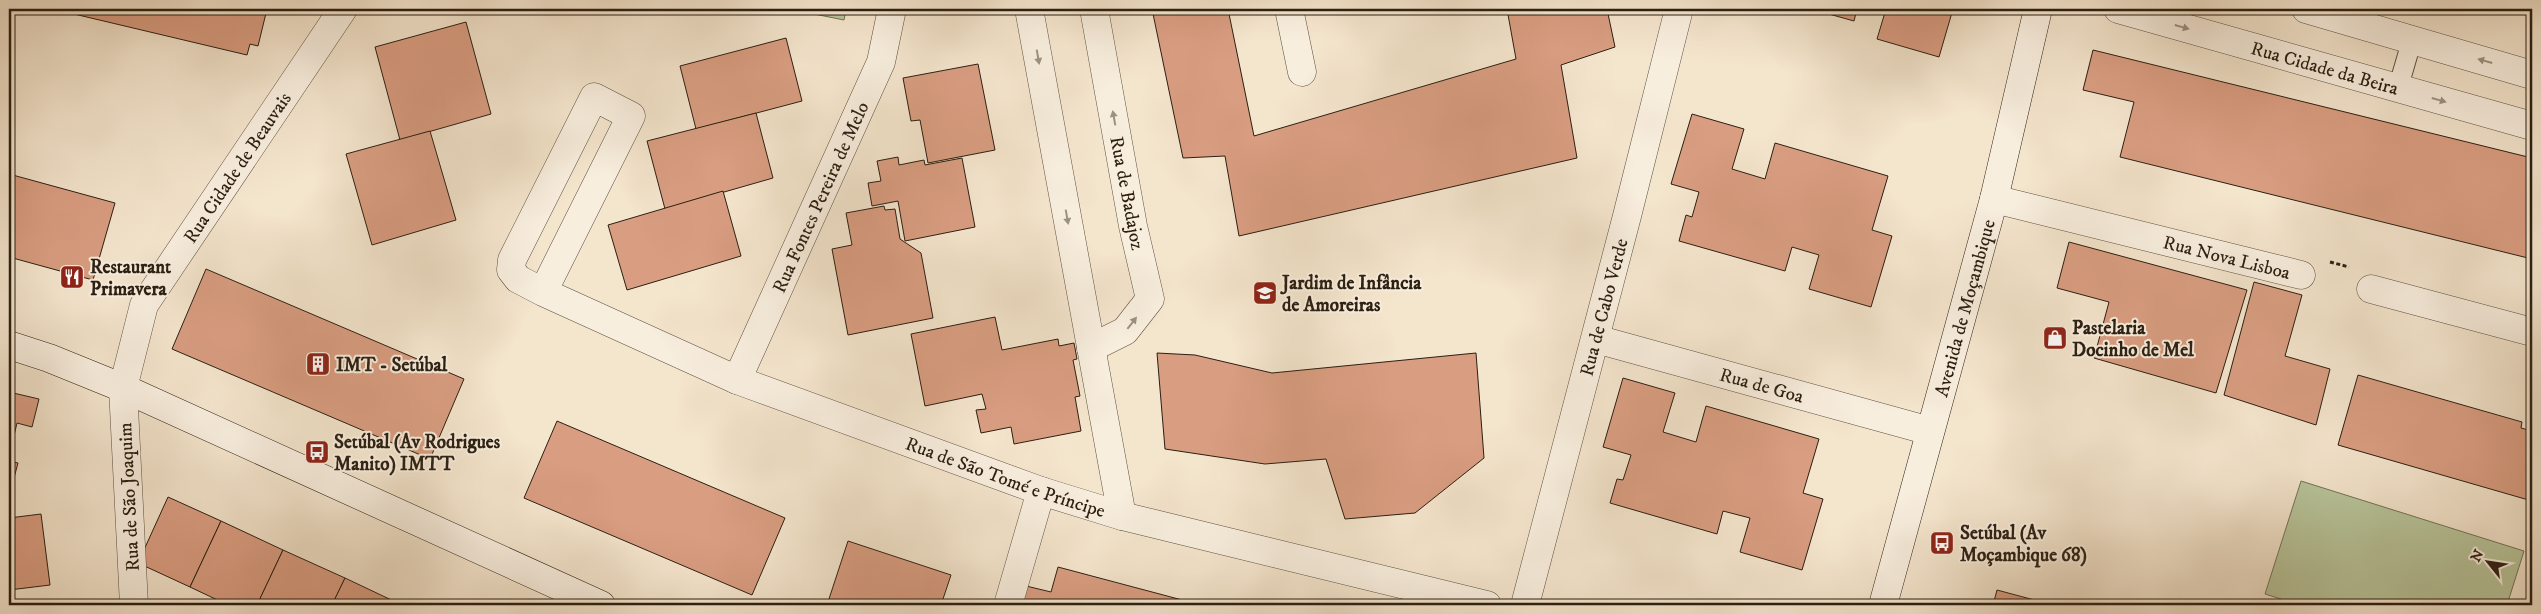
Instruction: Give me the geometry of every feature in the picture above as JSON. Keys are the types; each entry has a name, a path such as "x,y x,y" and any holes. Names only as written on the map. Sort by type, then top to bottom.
{"street":[{"name":"Rua Cidade de Beauvais","path":"123,388 144,305 343,9"},
{"name":"Rua Fontes Pereira de Melo","path":"736,380 882,62 892,9"},
{"path":"1029,9 1122,516"},
{"name":"Rua de Badajoz","path":"1091,348 1125,332 1150,300 1133,226 1094,9"},
{"path":"1289,9 1302,72"},
{"name":"Rua de Cabo Verde","path":"1524,605 1596,339 1678,9"},
{"name":"Avenida de Moçambique","path":"1883,605 1994,199 2038,9"},
{"name":"Rua Cidade da Beira","path":"2118,9 2532,126"},
{"path":"2306,9 2532,75"},
{"name":"Rua de São Tomé e Príncipe","path":"544,292 631,116 594,97 512,260 511,270 523,282 544,292 736,380 1041,491 1122,516 1487,605"},
{"name":"Rua Nova Lisboa","path":"1994,199 2301,275"},
{"path":"2372,289 2532,332"},
{"name":"Rua de Goa","path":"1596,339 1930,430"},
{"path":"9,345 49,358 123,388 601,605"},
{"name":"Rua de São Joaquim","path":"123,388 140,602"},
{"path":"1008,605 1041,491"}],"lane":[{"path":"2398,88 2412,40"}],"path":[{"name":"Rua Nova Lisboa","path":"2301,275 2319,260 2360,270 2372,289"},
{"path":"2240,603 2247,605"}],"green space":[{"path":"789,9 846,9 844,20"},
{"path":"2301,481 2524,551 2507,605 2300,605 2265,594"}],"building":[{"path":"53,9 267,9 258,46 250,44 247,55"},
{"path":"1152,9 1228,9 1254,136 1516,59 1507,9 1607,9 1615,47 1561,65 1577,158 1239,236 1225,156 1183,158"},
{"path":"1811,9 1857,9 1854,21"},
{"path":"1886,9 1953,9 1939,57 1877,39"},
{"path":"466,22 491,114 400,140 375,47"},
{"path":"786,38 802,101 696,129 680,66"},
{"path":"2093,50 2532,158 2532,259 2120,157 2134,102 2083,90"},
{"path":"978,64 995,150 928,163 920,120 911,121 903,78"},
{"path":"756,113 773,178 665,209 647,141"},
{"path":"1692,114 1744,129 1732,169 1765,179 1775,143 1888,176 1872,230 1892,236 1871,307 1809,289 1819,255 1792,247 1785,271 1679,241 1686,215 1692,217 1699,192 1671,184"},
{"path":"430,131 456,220 372,245 346,154"},
{"path":"898,157 899,165 924,160 925,165 962,158 975,227 905,241 898,201 872,206 868,183 881,181 877,161"},
{"path":"9,174 115,203 93,280 9,257"},
{"path":"723,191 741,256 627,290 608,225"},
{"path":"884,206 885,210 895,209 900,239 921,253 933,318 848,335 832,249 852,245 846,213"},
{"path":"2069,242 2247,290 2216,393 2094,358 2109,302 2057,288"},
{"name":"IMT - Setúbal","path":"206,269 464,379 430,459 172,349"},
{"path":"2254,282 2302,295 2285,356 2330,369 2316,425 2224,395"},
{"path":"995,317 1002,350 1058,339 1059,346 1074,343 1077,359 1073,360 1080,396 1075,397 1081,431 1014,444 1011,427 981,433 976,410 986,409 982,394 925,406 911,334"},
{"path":"1157,353 1195,355 1272,373 1476,353 1484,458 1415,513 1345,519 1326,459 1265,464 1165,449"},
{"path":"2358,375 2522,422 2521,428 2532,431 2532,501 2338,445"},
{"path":"1623,378 1675,393 1663,432 1696,442 1706,406 1819,439 1803,493 1823,499 1802,570 1740,552 1750,518 1723,511 1717,534 1610,503 1617,479 1623,480 1631,455 1603,447"},
{"path":"9,392 39,399 32,427 17,423 9,457"},
{"path":"557,421 785,518 752,595 524,498"},
{"path":"9,461 18,463 11,489 9,488"},
{"path":"168,497 221,521 190,587 138,563"},
{"path":"41,514 50,585 9,590 9,518"},
{"path":"221,521 283,550 257,605 228,605 190,587"},
{"path":"848,541 951,575 941,605 827,605"},
{"path":"283,550 345,578 332,605 257,605"},
{"path":"1058,567 1201,605 1017,605 1022,585 1051,592"},
{"path":"345,578 402,605 332,605"},
{"path":"1997,590 2053,605 1993,605"},
{"path":"57,602 57,605 24,605"}],"place":[{"name":"Restaurant Primavera","path":"72,277"},
{"name":"Jardim de Infância de Amoreiras","path":"1265,293"},
{"name":"Pastelaria Docinho de Mel","path":"2055,338"},
{"name":"IMT - Setúbal","path":"318,364"},
{"name":"Setúbal (Av Rodrigues Manito) IMTT","path":"317,452"},
{"name":"Setúbal (Av Moçambique 68)","path":"1942,543"}]}
